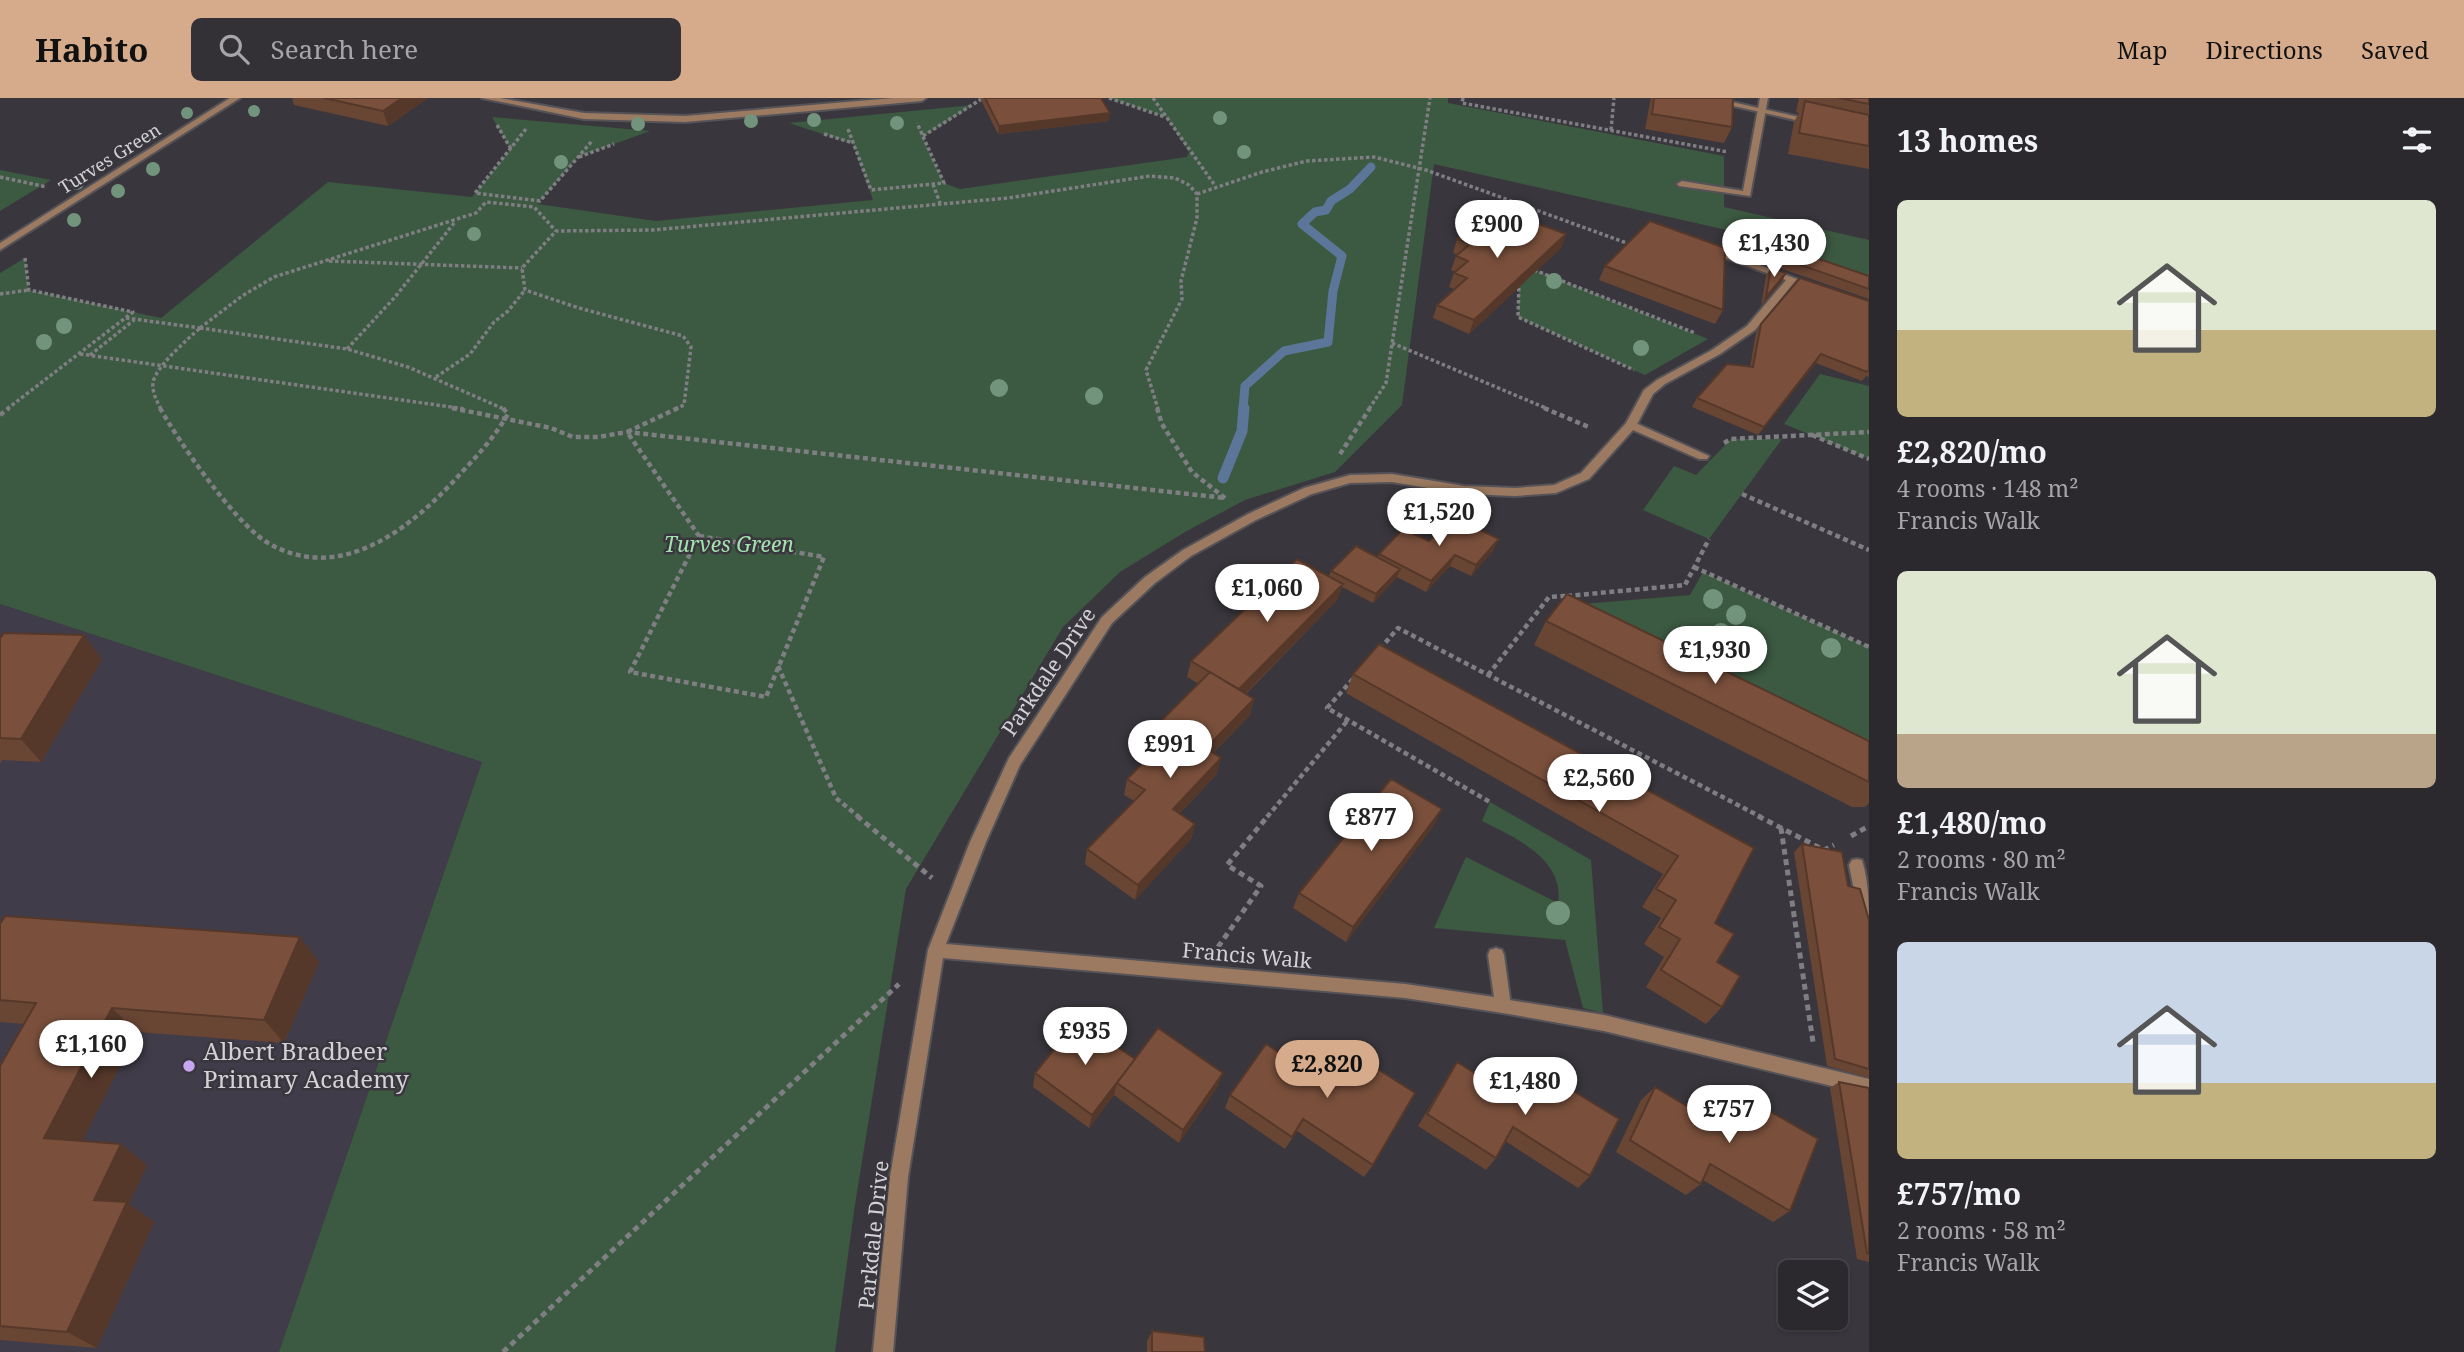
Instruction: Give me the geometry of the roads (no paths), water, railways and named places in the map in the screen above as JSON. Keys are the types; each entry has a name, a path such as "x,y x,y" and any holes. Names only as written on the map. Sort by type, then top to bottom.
{"street":[{"name":"Turves Green","path":"0,247 236,98"},
{"path":"486,98 584,116 685,119 839,106 875,100 922,98"},
{"path":"1702,98 1829,124"},
{"path":"1682,184 1746,194 1765,98"},
{"path":"1695,244 1805,284"},
{"name":"Parkdale Drive","path":"883,1352 899,1177 936,950 1014,762 1108,620 1150,580 1187,553 1252,517 1308,491 1350,480 1392,478 1464,490 1515,492 1556,489 1585,476 1631,425 1648,392 1751,328 1792,279"},
{"path":"1631,425 1703,456"},
{"path":"1857,865 1869,925"},
{"name":"Francis Walk","path":"936,950 1405,991 1604,1023 1869,1087"},
{"path":"1496,955 1503,1006"}],"waterway":[{"path":"1243,409 1245,386 1284,351 1328,342 1333,291 1342,256 1302,224 1315,212 1326,210 1331,201 1350,189 1371,167"},
{"path":"1223,478 1242,431 1244,408"}],"place":[{"name":"Albert Bradbeer Primary Academy","path":"189,1066"}]}
